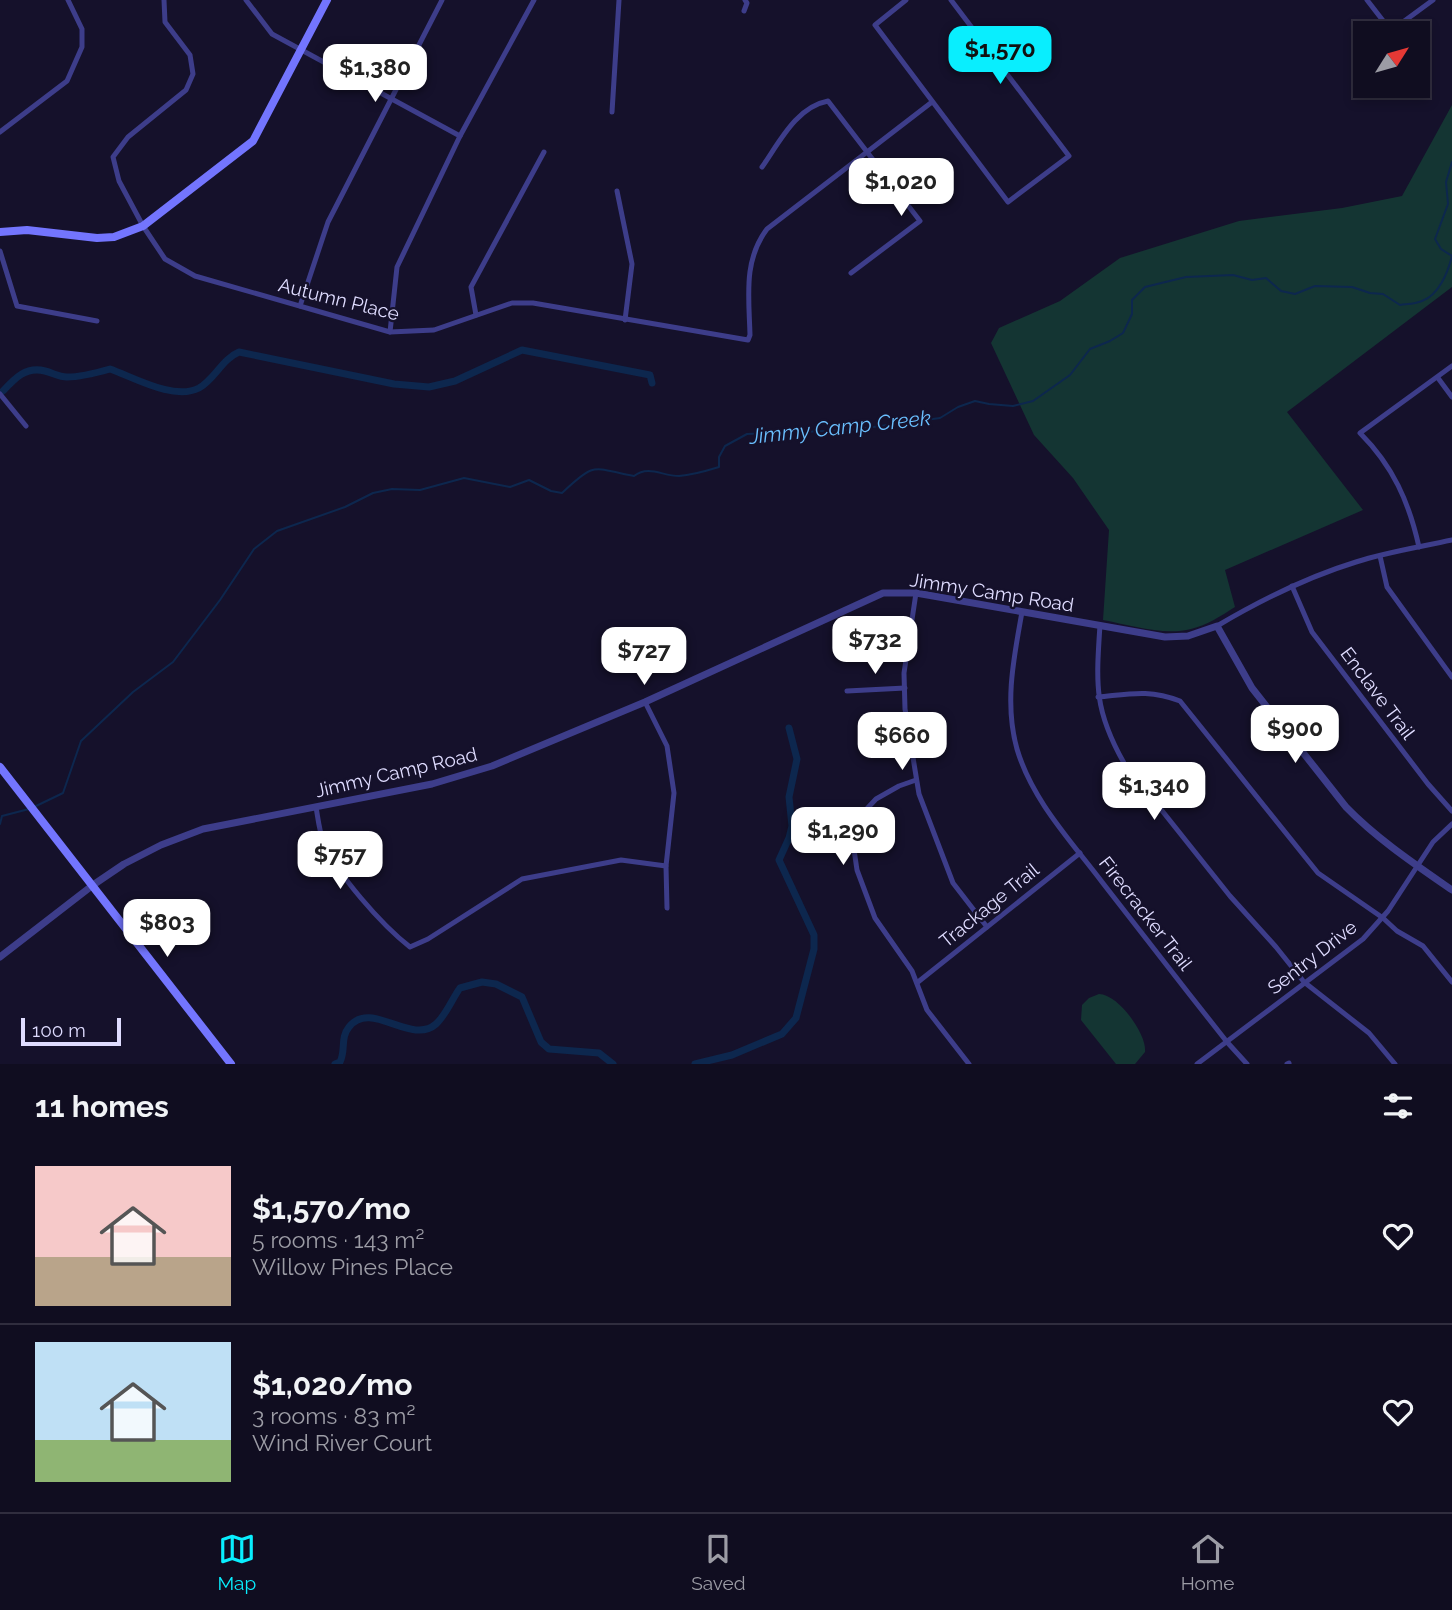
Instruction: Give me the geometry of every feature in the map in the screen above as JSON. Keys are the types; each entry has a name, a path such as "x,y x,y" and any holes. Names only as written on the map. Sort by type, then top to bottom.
{"main road":[{"path":"0,232 27,230 97,238 114,237 143,226 253,141 327,0"},
{"path":"0,767 231,1064"}],"street":[{"path":"0,132 67,81 82,47 82,29 68,0"},
{"name":"Autumn Place","path":"164,0 165,22 190,55 193,74 187,90 128,137 113,157 119,181 143,226 165,259 195,276 390,332 434,330 512,303 533,303 748,340 748,273 757,242 767,229 932,102"},
{"path":"246,0 272,34 460,136"},
{"path":"300,306 328,222 442,0"},
{"path":"390,332 397,267 460,136 534,0"},
{"path":"612,113 619,0"},
{"path":"744,11 747,2 745,0"},
{"path":"906,0 875,25 1008,202 1069,156 951,0"},
{"path":"1367,0 1382,21"},
{"path":"1405,21 1433,0"},
{"path":"762,167 792,123 817,103 828,101 920,221 851,273"},
{"path":"476,315 471,287 544,152"},
{"path":"617,191 632,264 625,320"},
{"path":"0,251 17,306 97,321"},
{"path":"1419,547 1412,513 1395,477 1360,433 1452,366"},
{"path":"1438,378 1452,397"},
{"path":"0,394 26,426"},
{"name":"Jimmy Camp Road","path":"0,957 93,886 136,858 203,829 432,784 492,766 645,702 883,593 916,593 1165,637 1188,636 1217,626 1292,586 1354,562 1452,540"},
{"path":"1380,556 1387,587 1452,677"},
{"name":"Enclave Trail","path":"1292,586 1312,632 1452,811"},
{"path":"916,593 904,673 905,709 916,780 953,883 987,927"},
{"name":"Firecracker Trail","path":"1022,612 1013,663 1010,705 1017,748 1035,791 1080,853 1247,1064"},
{"path":"1100,625 1098,697 1111,741 1124,763 1230,897 1304,982 1369,1033 1395,1064"},
{"path":"1217,626 1252,688 1346,807 1417,866 1452,890"},
{"path":"847,691 905,688"},
{"path":"1098,697 1139,692 1160,693 1180,701 1318,873 1396,931 1423,946 1452,982"},
{"path":"645,702 667,746 674,793 666,866 667,908"},
{"path":"916,780 876,799 862,814 852,836 857,870 874,918 912,971 927,1010 969,1064"},
{"path":"316,807 323,840 337,868 394,934 410,947 428,939 522,879 621,860 666,866"},
{"name":"Sentry Drive","path":"1197,1064 1363,939 1382,918 1433,842 1452,824"},
{"name":"Trackage Trail","path":"918,982 1080,853"}],"green space":[{"path":"1452,105 1452,287 1287,412 1363,510 1225,570 1235,607 1203,625 1170,631 1103,620 1109,530 1073,478 1034,435 991,343 999,328 1060,301 1120,258 1239,221 1342,208 1402,196"},
{"path":"1099,994 1107,996 1122,1008 1141,1035 1145,1052 1135,1064 1116,1064 1081,1020 1082,1005"}],"waterway":[{"name":"Jimmy Camp Creek","path":"34,807 63,793 81,741 133,692 173,662 254,549 277,531 345,507 373,493 392,489 420,490 464,478 510,487 529,480 551,491 562,493 589,471 595,470 634,476 645,471 679,476 719,467 719,457 725,446 747,434 851,430 940,418 975,401 1013,406 1033,401 1070,375 1090,349 1123,333 1132,314 1132,300 1145,287 1186,277 1233,275 1252,280 1266,278 1281,291 1295,294 1315,286 1352,287 1383,294 1400,305 1419,302 1428,298 1438,288 1452,256 1441,249 1435,239 1448,204 1446,182 1452,162"},
{"path":"3,391 17,378 32,370 67,377 110,369 166,390 189,391 205,384 228,359 239,352 394,384 429,387 455,381 522,350 650,375 652,383"},
{"path":"695,1064 732,1055 782,1034 796,1018 814,949 814,935 779,860 792,826 789,797 797,759 789,728"},
{"name":"Jimmy Camp Creek","path":"0,824 2,816 29,809"},
{"path":"335,1064 342,1058 346,1031 358,1020 368,1018 415,1030 426,1029 440,1020 460,988 482,982 496,984 522,997 541,1042 549,1049 599,1053 613,1064"}]}
